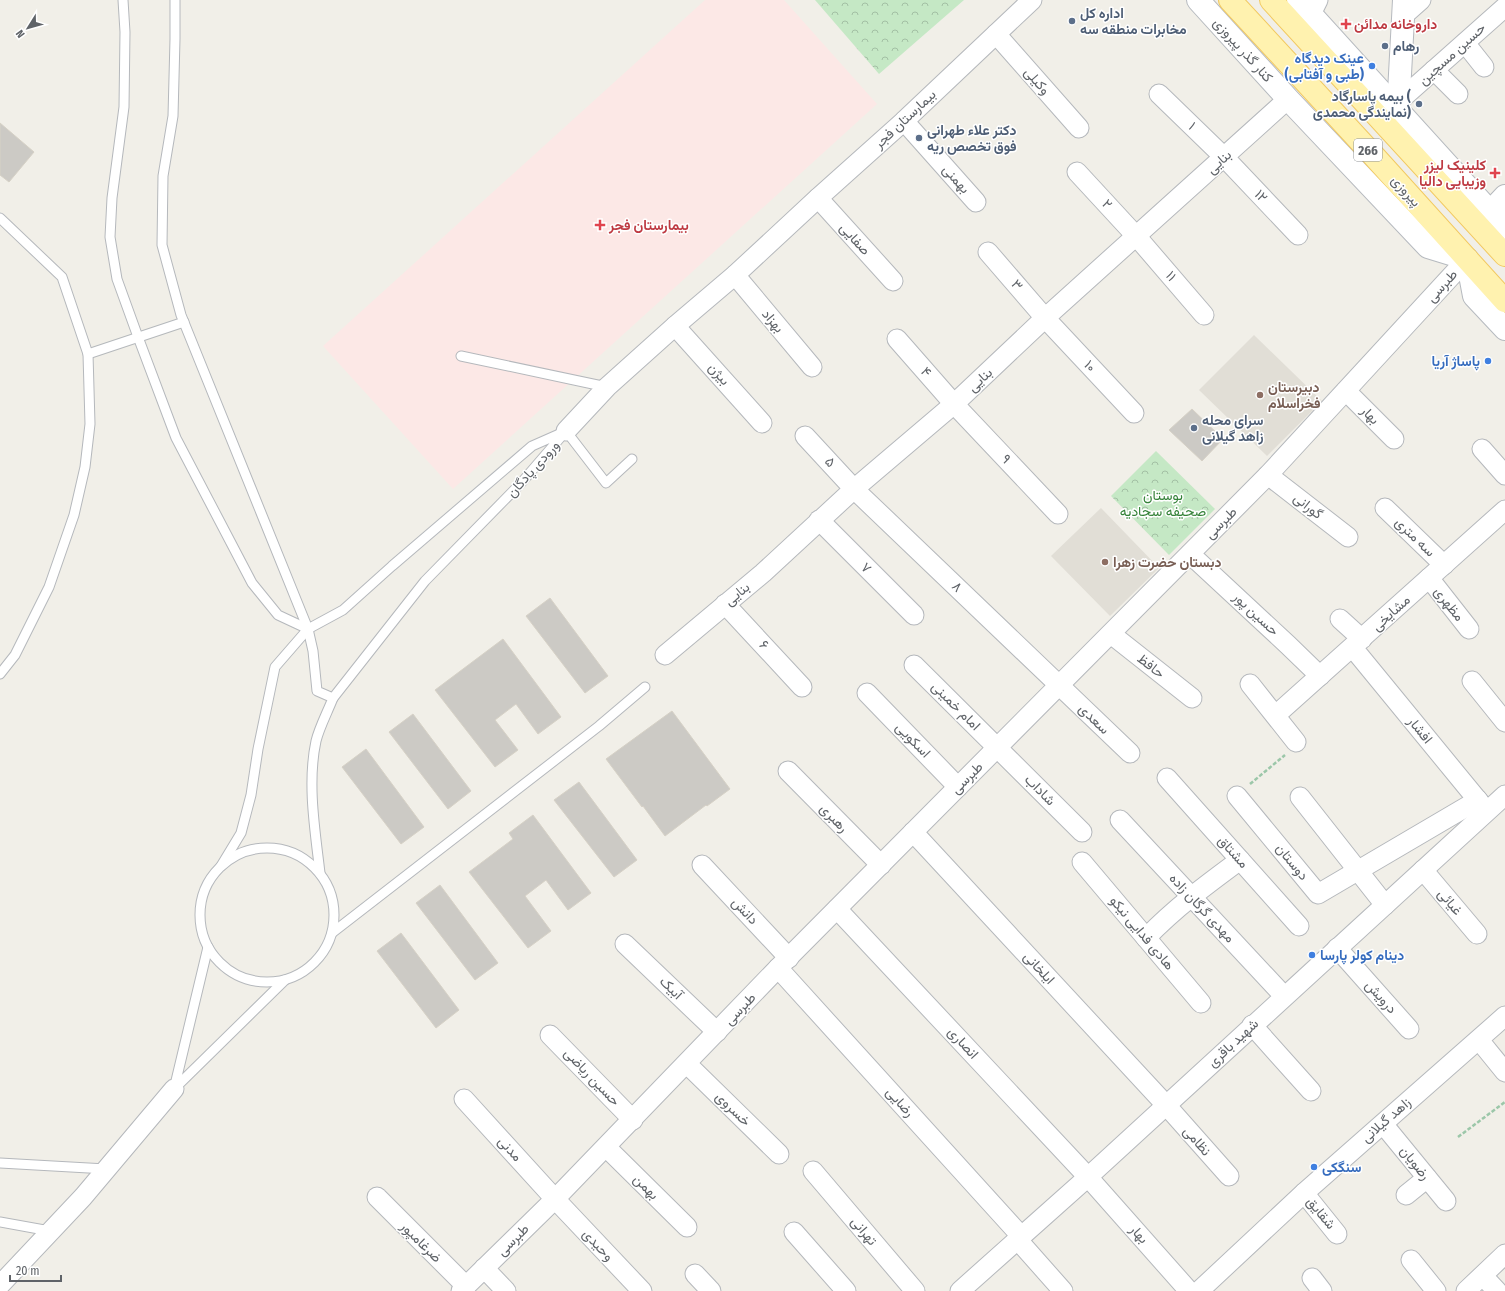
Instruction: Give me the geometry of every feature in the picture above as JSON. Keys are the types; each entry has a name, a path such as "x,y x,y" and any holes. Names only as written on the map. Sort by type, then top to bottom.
{"main road":[{"name":"کنار گذر پیروزی","path":"1198,0 1288,99"},
{"name":"پیروزی","path":"1230,0 1505,301"},
{"name":"266","path":"1271,0 1505,255"},
{"path":"1309,5 1505,228"},
{"path":"1398,106 1404,8"},
{"path":"1305,82 1288,99 1428,247 1467,259 1474,296 1505,329"},
{"path":"1490,212 1505,196"}],"street":[{"name":"بیمارستان فجر","path":"566,431 607,387 734,275 904,121 1032,0"},
{"path":"1404,8 1421,0"},
{"name":"حسین مسچین","path":"1398,106 1434,70 1505,7"},
{"name":"وکیلی","path":"996,34 1079,128"},
{"path":"1465,43 1484,67"},
{"path":"1434,70 1458,94"},
{"name":"۱","path":"1159,94 1225,158"},
{"name":"بنایی","path":"665,655 762,572 854,489 954,404 1046,318 1225,158 1288,99"},
{"name":"بهمنی","path":"904,121 976,202"},
{"name":"۱۲","path":"1225,158 1298,235"},
{"name":"۲","path":"1077,172 1137,236"},
{"name":"صفایی","path":"818,198 893,281"},
{"name":"۱۱","path":"1137,236 1204,315"},
{"name":"۳","path":"988,252 1046,318"},
{"name":"طبرسی","path":"463,1289 555,1199 633,1120 783,963 1268,475 1467,259"},
{"name":"بهزاد","path":"734,275 812,367"},
{"name":"۱۰","path":"1046,318 1134,413"},
{"name":"بیژن","path":"675,326 762,423"},
{"name":"۴","path":"897,340 954,404"},
{"name":"بهار","path":"1346,391 1394,439"},
{"name":"۹","path":"954,404 1058,514"},
{"name":"۵","path":"805,436 854,489"},
{"path":"1482,449 1505,475"},
{"name":"گورانی","path":"1268,475 1348,537"},
{"name":"۸","path":"854,489 1059,685"},
{"name":"سه متری","path":"1385,508 1444,565"},
{"name":"مشایخی","path":"1276,715 1505,510"},
{"name":"۷","path":"819,520 914,615"},
{"name":"حسین پور","path":"1190,554 1283,639 1320,676"},
{"name":"مظهری","path":"1429,578 1469,629"},
{"name":"۶","path":"725,604 802,687"},
{"name":"افشار","path":"1340,619 1482,806"},
{"name":"حافظ","path":"1111,634 1192,698"},
{"name":"امام خمینی","path":"914,665 998,747"},
{"path":"1472,681 1505,722"},
{"path":"1250,684 1296,742"},
{"name":"سعدی","path":"1059,685 1130,753"},
{"name":"اسکویی","path":"867,693 958,787"},
{"name":"شاداب","path":"998,747 1082,832"},
{"name":"رهبری","path":"788,771 881,865"},
{"name":"مشتاق","path":"1167,778 1299,926"},
{"name":"شهید باقری","path":"971,1287 1019,1237 1088,1177 1252,1025 1423,870 1482,806 1505,795"},
{"name":"دوستان","path":"1237,796 1318,894 1357,870 1482,806"},
{"path":"1300,797 1385,905"},
{"name":"مهدی گرگان زاده","path":"1120,820 1284,996"},
{"name":"ایلخانی","path":"913,832 1166,1105"},
{"path":"1146,938 1162,921 1190,896 1240,860"},
{"name":"هادی فدایی نیکو","path":"1082,862 1201,1003"},
{"name":"دانش","path":"702,865 783,963"},
{"name":"غیائی","path":"1423,870 1477,934"},
{"name":"انصاری","path":"837,909 1088,1177"},
{"name":"آبیک","path":"625,944 717,1032"},
{"name":"درویش","path":"1337,948 1409,1029"},
{"name":"رضایی","path":"783,963 1019,1237 1063,1291"},
{"name":"زاهد گیلانی","path":"1199,1291 1304,1193 1505,1016"},
{"path":"1252,1025 1311,1091"},
{"name":"حسین ریاضی","path":"550,1035 633,1120"},
{"path":"1479,1040 1505,1072"},
{"name":"خسروی","path":"687,1064 778,1154"},
{"path":"0,1286 83,1197 174,1089"},
{"name":"مدنی","path":"464,1099 555,1199"},
{"name":"نظامی","path":"1166,1105 1229,1176"},
{"name":"رضویان","path":"1383,1124 1446,1201"},
{"name":"بهمن","path":"606,1147 687,1227"},
{"name":"تهرانی","path":"813,1171 915,1291"},
{"name":"بهار","path":"1088,1177 1189,1291"},
{"path":"1406,1195 1427,1178"},
{"name":"شقایق","path":"1304,1193 1337,1234"},
{"name":"ضرغامپور","path":"377,1197 463,1289"},
{"name":"وحیدی","path":"555,1199 642,1291"},
{"path":"794,1232 846,1291"},
{"path":"1466,1291 1505,1254"},
{"path":"1411,1260 1436,1291"},
{"path":"484,1268 506,1291"},
{"path":"695,1274 711,1291"},
{"path":"1483,1276 1497,1291"}],"lane":[{"path":"123,0 125,32 124,107 112,198 110,237 117,279 176,438 252,582 278,615 308,629"},
{"path":"175,0 176,39 173,116 163,176 162,245 184,322 308,629 313,651 317,691 333,698"},
{"path":"0,218 62,277 88,354 90,424 85,467 74,514 49,587 15,655 0,674"},
{"path":"88,354 184,322"},
{"path":"461,356 607,387"},
{"path":"566,431 606,483 632,459"},
{"name":"ورودی پادگان","path":"308,629 343,610 532,446 566,431"},
{"name":"ورودی پادگان","path":"320,873 313,807 313,773 316,740 333,698 425,581 522,482 566,431"},
{"path":"221,866 240,854 261,848 283,850 296,855 303,858 320,873 330,891 335,912 332,933 322,954 306,971 285,980 263,983 241,977 222,965 208,948 201,926 201,904 208,883 221,866 240,833 251,795 258,749 275,667 308,629"},
{"path":"332,933 570,746 599,726 645,687"},
{"path":"174,1089 208,948"},
{"path":"174,1089 285,980"},
{"path":"0,1163 106,1169"},
{"path":"0,1222 50,1232"}],"path":[{"path":"1237,796 1295,747 1296,742"},
{"path":"1458,1138 1505,1102"}],"shaded area":[{"name":"بیمارستان فجر","path":"705,0 784,0 877,104 453,489 323,346"},
{"name":"دبیرستان فخراسلام","path":"1254,335 1322,401 1267,456 1199,390"},
{"name":"دبستان حضرت زهرا","path":"1101,508 1159,568 1110,616 1051,556"}],"green space":[{"path":"815,0 964,0 879,74"},
{"name":"بوستان صحیفه سجادیه","path":"1156,451 1215,509 1169,555 1111,496"}],"building":[{"path":"0,123 34,152 9,182 0,175"},
{"path":"1192,409 1223,439 1202,461 1169,430"},
{"path":"550,598 608,676 585,693 526,616"},
{"path":"503,639 561,717 538,734 516,704 495,720 518,750 495,767 435,690"},
{"path":"672,711 730,789 665,836 606,759"},
{"path":"413,714 471,791 448,809 389,732"},
{"path":"366,749 424,827 401,844 342,767"},
{"path":"579,782 637,860 614,877 554,800"},
{"path":"533,815 591,893 568,910 546,880 525,896 551,931 528,948 469,872 513,839 509,833"},
{"path":"440,885 498,963 475,980 416,903"},
{"path":"401,933 459,1010 436,1028 377,951"}],"place":[{"name":"اداره کل مخابرات منطقه سه","path":"1072,21"},
{"name":"داروخانه مدائن","path":"1346,24"},
{"name":"رهام","path":"1385,46"},
{"name":"عینک دیدگاه (طبی و آفتابی)","path":"1372,66"},
{"name":"بیمه پاسارگاد ( نمایندگی محمدی)","path":"1419,104"},
{"name":"دکتر علاء طهرانی فوق تخصص ریه","path":"919,138"},
{"name":"کلینیک لیزر وزیبایی دالیا","path":"1495,173"},
{"name":"بیمارستان فجر","path":"600,225"},
{"name":"پاساژ آریا","path":"1488,361"},
{"name":"دبیرستان فخراسلام","path":"1260,395"},
{"name":"سرای محله زاهد گیلانی","path":"1194,428"},
{"name":"دبستان حضرت زهرا","path":"1105,562"},
{"name":"دینام کولر پارسا","path":"1312,955"},
{"name":"سنگکی","path":"1314,1167"}]}
